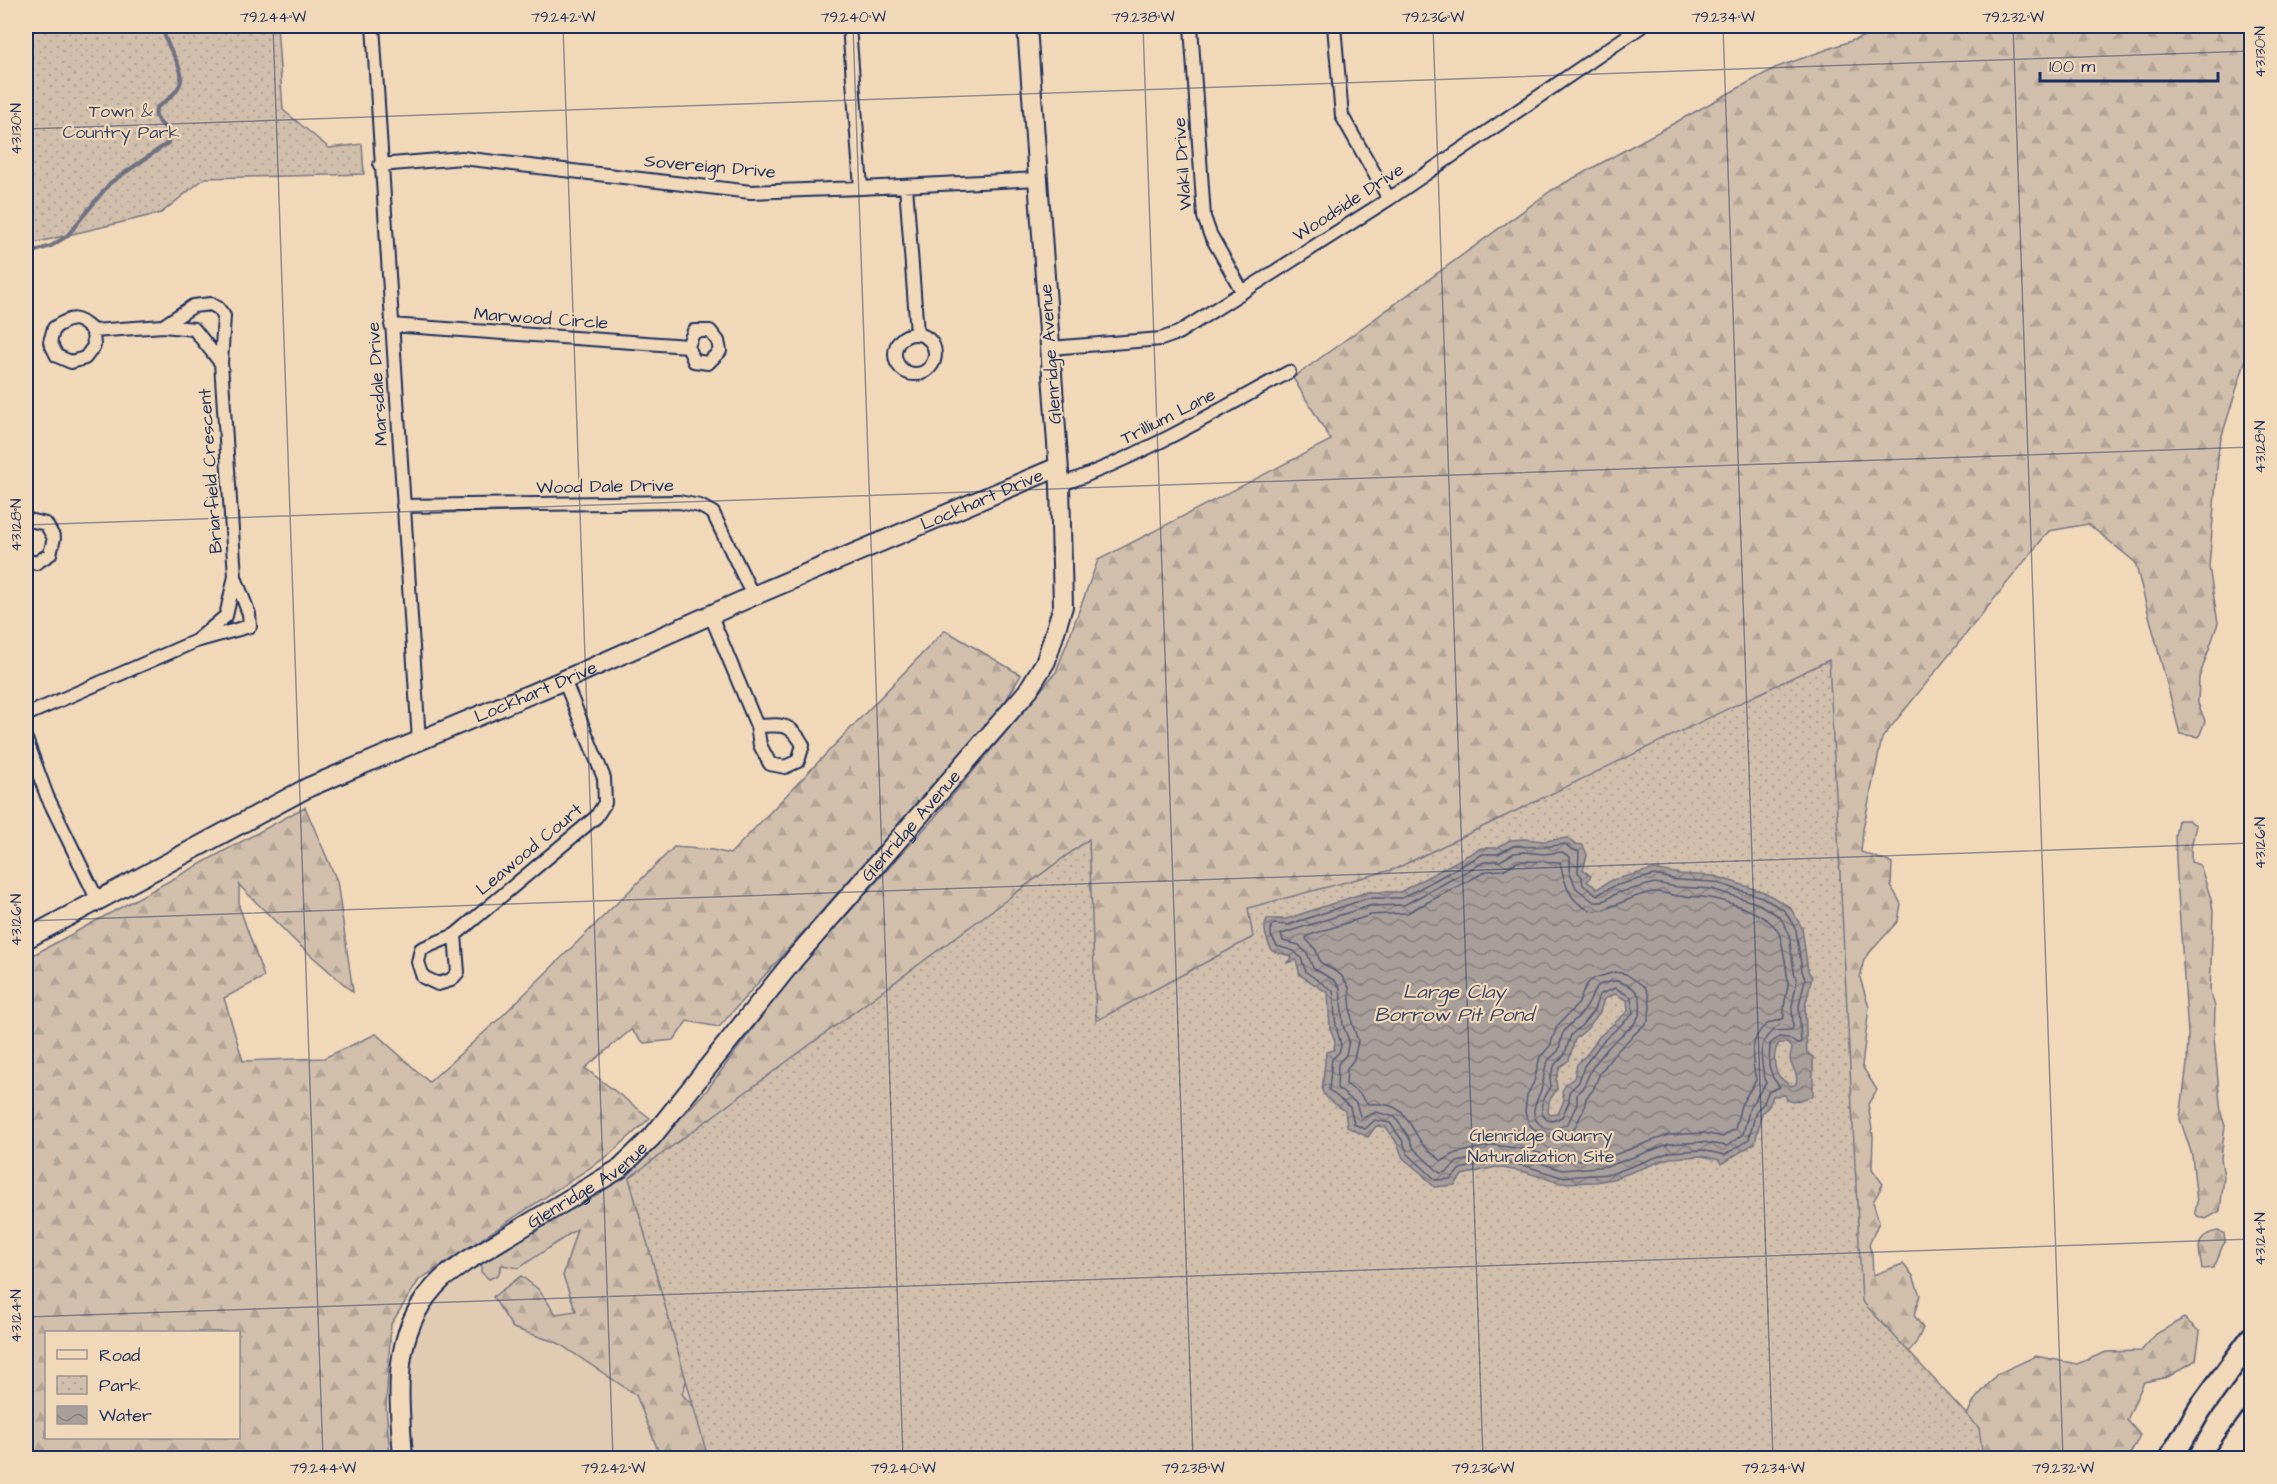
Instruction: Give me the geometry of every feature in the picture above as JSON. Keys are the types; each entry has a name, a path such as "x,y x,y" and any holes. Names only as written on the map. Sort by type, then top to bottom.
{"highway":[{"path":"2164,1458 2252,1338"},
{"path":"2171,1458 2200,1409"},
{"path":"2226,1458 2252,1421"}],"main road":[{"name":"Glenridge Avenue","path":"403,1458 399,1370 402,1349 422,1302 442,1279 465,1262 619,1169 634,1156 652,1137 796,957 1027,692 1046,661 1063,606 1059,476 1027,26"},
{"name":"Lockhart Drive","path":"26,939 309,787 564,680 753,596 1059,476"}],"street":[{"name":"Marsdale Drive","path":"373,26 418,741"},
{"path":"849,26 861,188"},
{"name":"Wakil Drive","path":"1191,26 1204,218 1210,234 1242,291"},
{"path":"1335,26 1342,116 1389,199"},
{"name":"Woodside Drive","path":"1050,348 1161,339 1178,333 1389,199 1642,26"},
{"name":"Sovereign Drive","path":"380,165 462,158 751,192 1038,179"},
{"path":"906,186 917,333"},
{"name":"Briarfield Crescent","path":"163,326 193,306 211,304 218,308 224,316 221,363 235,576 226,616 196,641"},
{"name":"Marwood Circle","path":"391,325 688,346"},
{"name":"Briarfield Crescent","path":"93,331 163,326 194,329 221,363"},
{"name":"Trillium Lane","path":"1059,476 1095,473 1289,372"},
{"name":"Wood Dale Drive","path":"403,506 679,502 700,506 713,513 753,596"},
{"path":"26,522 29,520 46,524 54,538 50,554 36,563 26,560"},
{"name":"Briarfield Crescent","path":"26,715 196,641 250,626 249,614 235,576"},
{"path":"711,616 757,726"},
{"name":"Leawood Court","path":"455,935 596,817 605,803 604,778 564,680"},
{"path":"26,739 47,796 98,901"}],"shaded area":[{"path":"629,1178 708,1458 411,1458 405,1379 420,1325 431,1307 446,1288 461,1275"}],"green space":[{"name":"Town & Country Park","path":"26,26 277,26 283,110 329,148 362,144 364,174 205,178 161,213 26,245"},
{"path":"1893,26 2251,26 2251,343 2219,445 2209,567 2218,623 2199,678 2198,703 2205,721 2199,737 2180,734 2135,562 2088,524 2049,531 1882,738 1863,829 1861,852 1892,863 1891,886 1901,904 1898,921 1864,959 1860,978 1869,1007 1862,1066 1877,1090 1868,1104 1873,1136 1872,1169 1883,1184 1873,1202 1879,1222 1869,1245 1873,1275 1903,1264 1913,1276 1920,1295 1914,1315 1923,1328 1908,1354 1259,944 1103,1021 1089,1009 709,1311 682,1394 741,1458 661,1458 636,1395 558,1343 513,1328 493,1297 521,1276 538,1289 556,1314 576,1311 563,1276 577,1229 519,1268 502,1265 498,1275 489,1279 481,1272 482,1260 563,1209 627,1175 707,1090 791,977 934,818 1056,672 1098,560 1331,440 1293,378 1552,190 1775,68"},
{"path":"945,630 1021,675 1002,707 719,1027 687,1021 674,1040 644,1043 631,1030 585,1068 650,1118 608,1156 419,1280 391,1324 386,1406 390,1458 26,1458 26,959 305,807 337,881 353,992 297,943 239,885 239,906 264,977 224,998 243,1061 324,1058 376,1034 429,1082 499,1019 674,847 713,850 730,854"},
{"name":"Glenridge Quarry Naturalization Site","path":"1829,660 1862,1301 1979,1428 1983,1458 708,1458 629,1178 1089,839 1096,1021 1253,937 1248,908 1395,869"},
{"path":"2178,820 2188,820 2196,825 2191,848 2191,862 2200,865 2213,911 2210,992 2215,1006 2214,1038 2221,1113 2225,1126 2221,1158 2224,1177 2220,1211 2206,1219 2197,1216 2195,1212 2197,1202 2192,1155 2180,1119 2187,1064 2188,1033 2177,879 2175,836"},
{"path":"2218,1231 2224,1233 2225,1242 2217,1262 2213,1268 2202,1269 2199,1250 2201,1240 2210,1233"},
{"path":"2184,1318 2200,1332 2196,1360 2168,1377 2144,1382 2127,1420 2140,1435 2128,1456 2105,1458 2099,1452 2074,1458 1918,1458 1963,1424 1973,1402 1997,1374 2036,1356 2077,1364 2106,1352 2141,1351 2156,1334"}],"water":[{"name":"Large Clay Borrow Pit Pond","path":"1567,838 1574,844 1583,845 1587,855 1583,870 1591,876 1587,881 1597,889 1612,880 1654,869 1679,874 1715,876 1764,892 1790,907 1802,928 1808,971 1812,977 1805,1007 1807,1053 1813,1057 1813,1096 1794,1102 1787,1100 1785,1095 1773,1096 1769,1106 1762,1113 1755,1143 1721,1164 1719,1160 1702,1156 1670,1158 1613,1179 1596,1182 1560,1183 1525,1172 1496,1167 1462,1175 1455,1185 1434,1187 1403,1158 1397,1143 1386,1127 1376,1126 1368,1137 1347,1127 1345,1111 1328,1099 1322,1091 1326,1052 1334,1050 1335,1041 1330,1028 1328,993 1300,975 1296,960 1286,963 1292,958 1291,956 1272,951 1265,931 1267,919 1286,919 1367,892 1400,892 1481,848 1497,848 1510,840 1544,841","holes":["1615,994 1627,1000 1628,1011 1599,1037 1577,1064 1574,1078 1566,1084 1562,1091 1564,1100 1558,1114 1550,1115 1549,1101 1557,1089 1556,1079 1560,1067 1569,1060 1575,1039 1587,1029 1600,1012 1604,999","1779,1043 1786,1043 1792,1048 1790,1061 1797,1080 1796,1084 1791,1086 1777,1073 1775,1054"]}],"waterway":[{"path":"26,254 51,246 67,236 110,183 168,143 169,134 155,113 156,108 171,97 179,87 181,78 180,69 162,26"}]}
